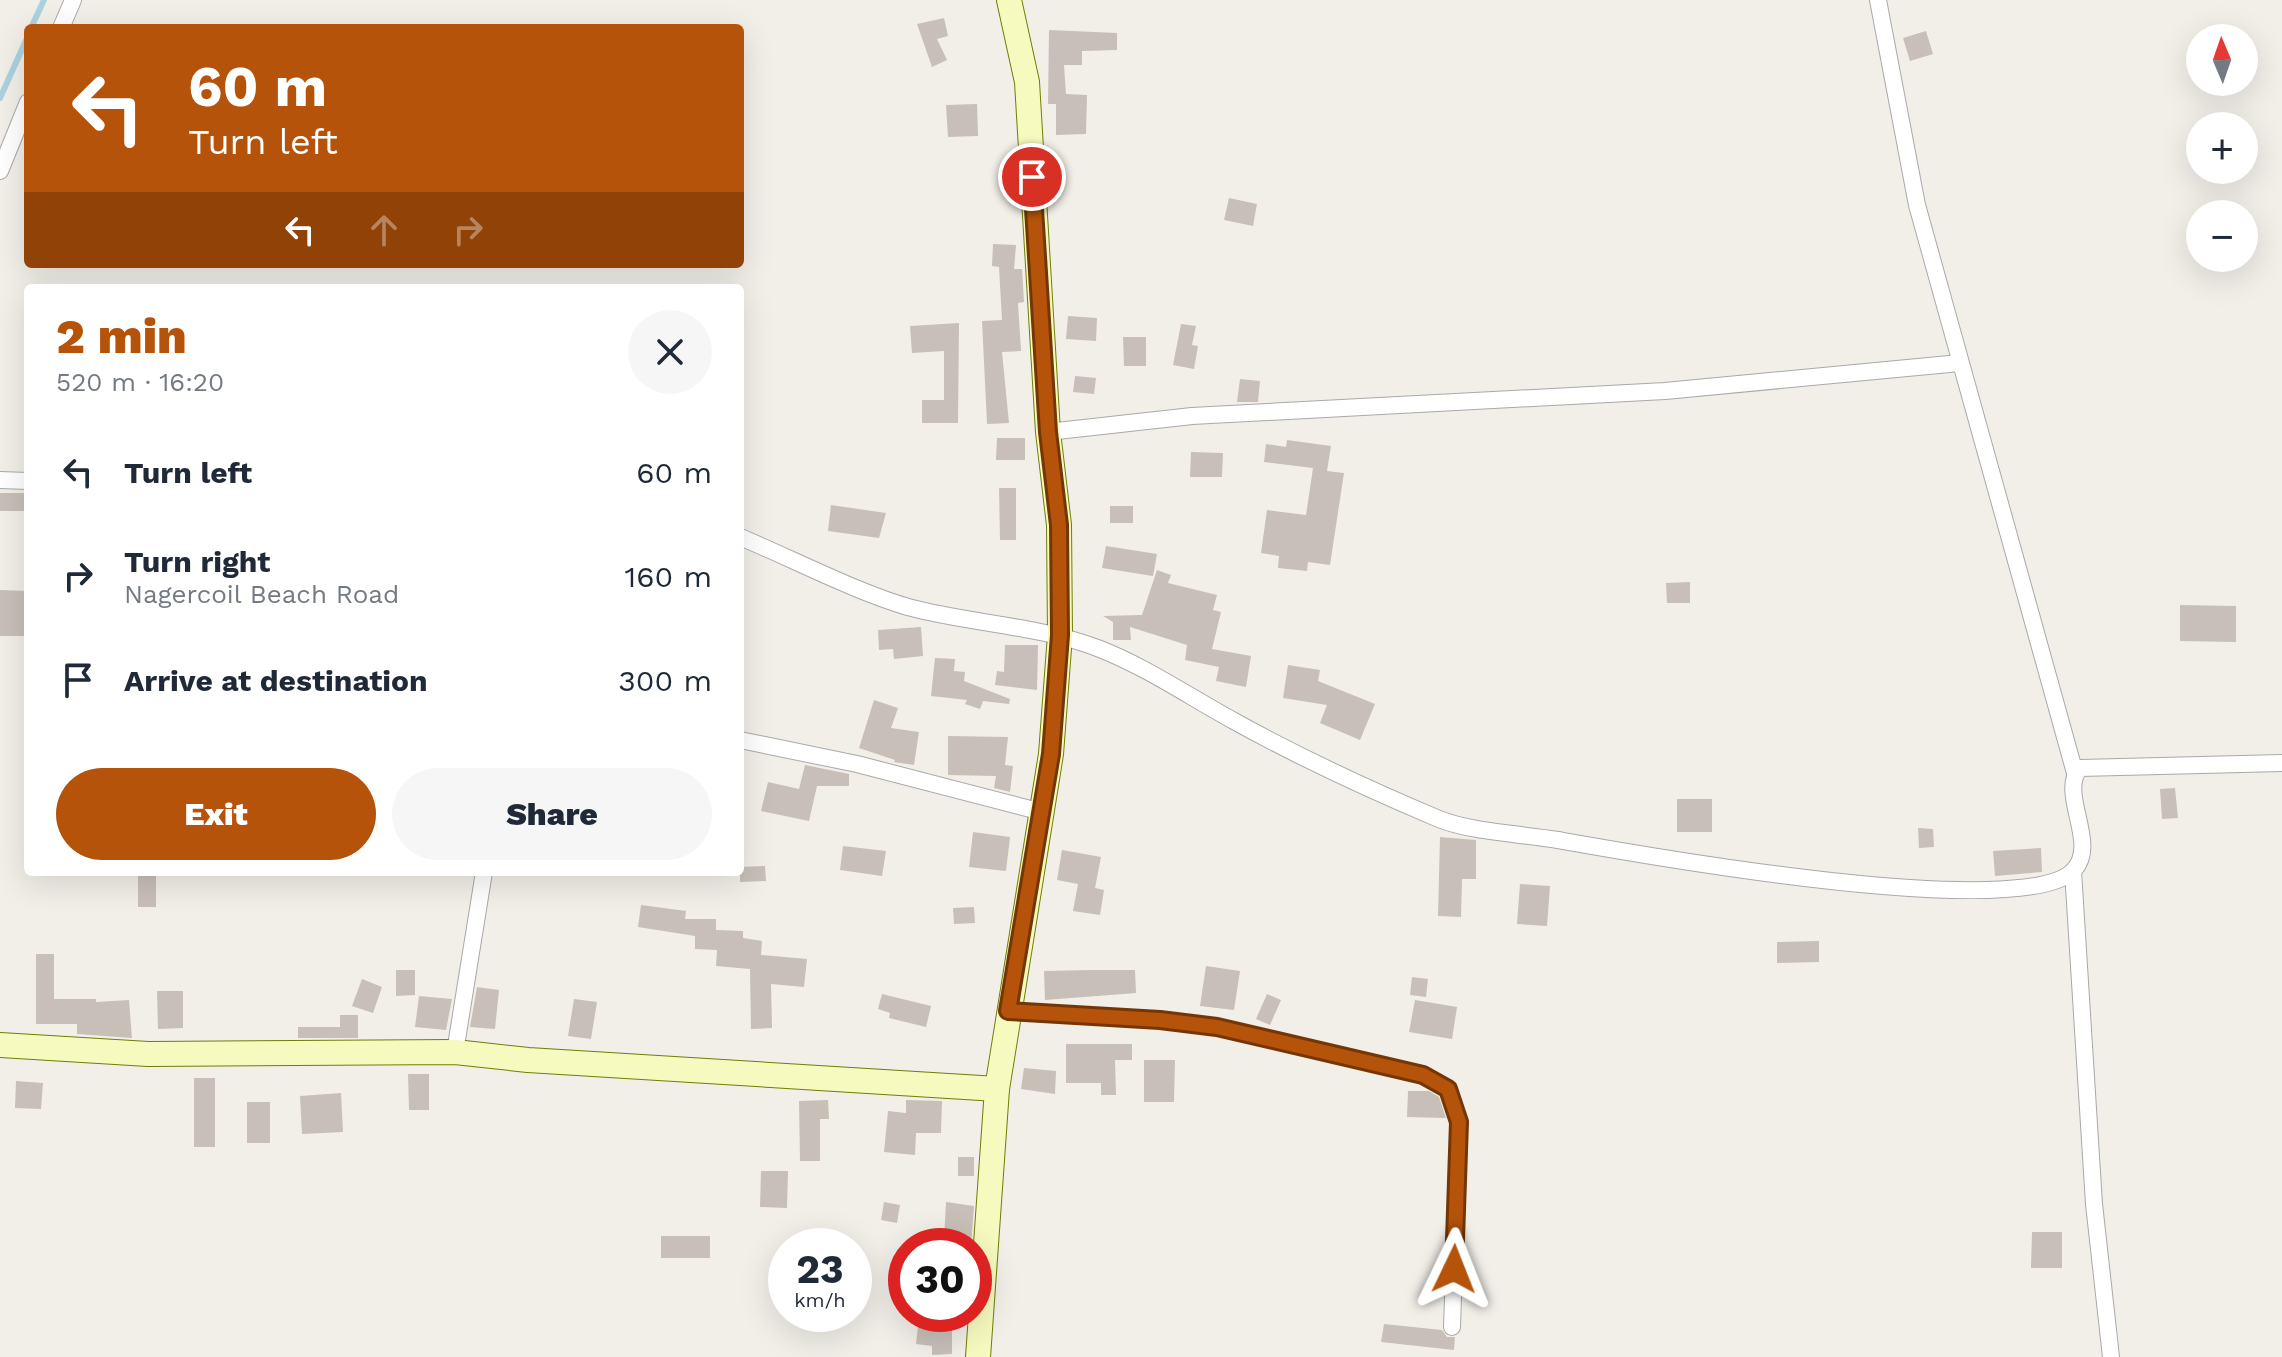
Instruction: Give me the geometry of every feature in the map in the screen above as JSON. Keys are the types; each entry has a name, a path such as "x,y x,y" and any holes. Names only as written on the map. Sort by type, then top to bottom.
{"main road":[{"path":"978,1357 997,1089 1051,754 1060,635 1059,525 1048,432 1027,82 1009,0"},
{"path":"0,1045 148,1054 455,1052 528,1060 997,1089"}],"street":[{"path":"63,24 73,0"},
{"path":"1878,0 1917,205 2075,773 2081,851 2073,871 2094,1204 2111,1357"},
{"path":"0,171 24,112"},
{"path":"1048,432 1192,416 1665,391 1960,363"},
{"path":"0,480 24,481"},
{"path":"744,539 907,606 1060,635 1104,650 1246,728 1443,821 1754,873 1816,879 1989,889 2031,886 2073,871"},
{"path":"744,741 857,764 1042,812"},
{"path":"2075,773 2088,765 2183,768 2282,763"},
{"path":"455,1052 483,876"},
{"path":"1008,1011 1160,1020 1217,1027 1423,1075 1448,1089 1459,1122 1452,1327"}],"building":[{"path":"944,18 948,36 937,39 947,60 932,67 917,24"},
{"path":"1049,30 1117,33 1117,50 1082,51 1082,65 1064,65 1066,94 1087,95 1086,134 1056,135 1056,104 1048,104"},
{"path":"1926,31 1933,54 1910,61 1903,38"},
{"path":"977,104 978,136 948,137 946,105"},
{"path":"1229,198 1257,204 1253,226 1224,220"},
{"path":"993,244 1016,245 1014,269 1022,269 1024,302 1018,303 1021,351 1002,352 1009,423 987,424 982,321 1002,320 999,267 992,266"},
{"path":"1068,316 1097,318 1096,341 1066,339"},
{"path":"959,323 958,423 922,423 922,400 944,400 944,351 912,353 910,326"},
{"path":"1181,324 1196,326 1192,345 1198,346 1194,369 1173,365"},
{"path":"1123,337 1146,337 1146,366 1124,366"},
{"path":"1075,376 1096,378 1094,394 1073,392"},
{"path":"1240,379 1260,381 1258,402 1237,402"},
{"path":"997,438 1025,438 1025,460 996,460"},
{"path":"1287,440 1331,446 1327,471 1344,473 1330,565 1308,562 1307,571 1278,568 1279,556 1261,553 1267,510 1306,515 1313,468 1264,462 1266,444 1286,447"},
{"path":"1191,452 1223,453 1222,477 1190,477"},
{"path":"999,488 1016,488 1016,540 1000,540"},
{"path":"0,493 24,493 24,511 0,511"},
{"path":"831,505 886,513 879,538 828,531"},
{"path":"1110,506 1133,506 1133,523 1110,523"},
{"path":"1106,546 1157,554 1153,576 1102,568"},
{"path":"1157,570 1171,575 1168,583 1217,595 1213,610 1221,612 1212,649 1251,656 1246,687 1216,681 1219,667 1185,660 1187,645 1130,627 1131,640 1113,640 1113,622 1103,616 1142,615"},
{"path":"1690,582 1690,603 1667,603 1666,583"},
{"path":"0,590 24,591 24,636 0,636"},
{"path":"2180,605 2236,606 2236,642 2180,641"},
{"path":"921,627 923,656 894,659 893,649 879,650 878,630"},
{"path":"1005,645 1038,645 1037,690 995,685 997,671 1004,672"},
{"path":"935,658 955,659 954,671 965,672 964,681 1010,699 1009,704 983,701 980,709 965,704 967,700 931,696"},
{"path":"1288,665 1320,670 1318,681 1375,704 1360,740 1320,723 1327,705 1283,698"},
{"path":"874,700 898,708 891,728 919,732 914,765 894,762 859,748"},
{"path":"948,736 1008,737 1005,765 1013,766 1010,792 994,788 996,776 948,775"},
{"path":"805,765 849,774 849,786 817,786 809,821 761,811 768,782 799,789"},
{"path":"2175,788 2178,818 2162,819 2160,789"},
{"path":"1677,799 1712,799 1712,832 1677,832"},
{"path":"1918,828 1933,829 1934,847 1919,848"},
{"path":"973,832 1010,837 1006,871 969,867"},
{"path":"1440,837 1476,840 1476,879 1462,879 1461,917 1438,916"},
{"path":"843,846 886,851 882,876 840,870"},
{"path":"2041,848 2042,872 1995,876 1993,851"},
{"path":"1062,850 1101,857 1095,888 1104,890 1100,915 1073,911 1078,884 1057,880"},
{"path":"765,866 766,881 740,882 744,867"},
{"path":"138,876 156,876 156,907 138,907"},
{"path":"1520,884 1550,886 1547,926 1517,924"},
{"path":"641,905 686,911 685,919 716,919 716,930 743,931 743,938 762,941 761,955 807,959 804,987 771,984 772,1028 751,1029 750,969 716,966 717,950 695,949 695,936 638,927"},
{"path":"974,907 975,923 954,924 953,908"},
{"path":"1819,941 1819,962 1777,963 1777,942"},
{"path":"36,954 54,954 54,999 96,999 96,1002 129,1000 132,1038 77,1034 77,1024 36,1024"},
{"path":"1206,966 1240,971 1234,1010 1200,1006"},
{"path":"396,970 415,970 415,995 396,996"},
{"path":"1135,970 1136,993 1045,1000 1044,971"},
{"path":"1412,977 1428,979 1426,997 1410,995"},
{"path":"362,979 382,987 373,1013 352,1006"},
{"path":"477,987 499,990 495,1029 470,1027"},
{"path":"157,991 183,991 183,1028 158,1029"},
{"path":"882,994 931,1006 926,1027 889,1018 890,1013 878,1009"},
{"path":"1267,994 1281,1000 1270,1025 1256,1019"},
{"path":"419,996 452,999 446,1030 415,1027"},
{"path":"574,999 597,1002 591,1039 568,1036"},
{"path":"1415,1000 1457,1007 1452,1039 1409,1032"},
{"path":"340,1015 358,1015 358,1038 298,1038 298,1027 340,1027"},
{"path":"1066,1044 1132,1044 1132,1060 1115,1060 1116,1095 1101,1095 1101,1083 1066,1083"},
{"path":"1144,1060 1175,1060 1174,1102 1144,1102"},
{"path":"1024,1068 1056,1071 1055,1094 1021,1089"},
{"path":"408,1074 429,1074 429,1110 409,1110"},
{"path":"194,1078 215,1078 215,1147 194,1147"},
{"path":"16,1081 43,1083 41,1109 15,1108"},
{"path":"1408,1091 1429,1091 1439,1097 1446,1118 1407,1117"},
{"path":"341,1093 343,1132 302,1134 300,1096"},
{"path":"828,1100 829,1119 820,1119 820,1161 800,1161 799,1101"},
{"path":"906,1100 942,1101 941,1133 916,1133 915,1155 884,1152 888,1111 906,1113"},
{"path":"247,1102 270,1102 270,1143 247,1143"},
{"path":"958,1157 974,1157 974,1176 958,1176"},
{"path":"761,1171 788,1171 787,1208 760,1207"},
{"path":"884,1202 900,1205 897,1223 881,1220"},
{"path":"946,1202 974,1206 972,1228 945,1228"},
{"path":"2032,1232 2062,1232 2062,1268 2031,1268"},
{"path":"661,1236 710,1236 710,1258 661,1258"},
{"path":"1384,1324 1442,1330 1447,1337 1455,1337 1454,1350 1381,1342"},
{"path":"917,1332 952,1332 952,1354 932,1355 932,1346 916,1344"}],"waterway":[{"path":"33,24 44,0"},
{"path":"0,98 24,45"}],"route":[{"path":"1032,177 1048,432 1059,525 1060,635 1051,754 1008,1011 1160,1020 1217,1027 1423,1075 1448,1089 1456,1105 1459,1122 1454,1269"}]}
